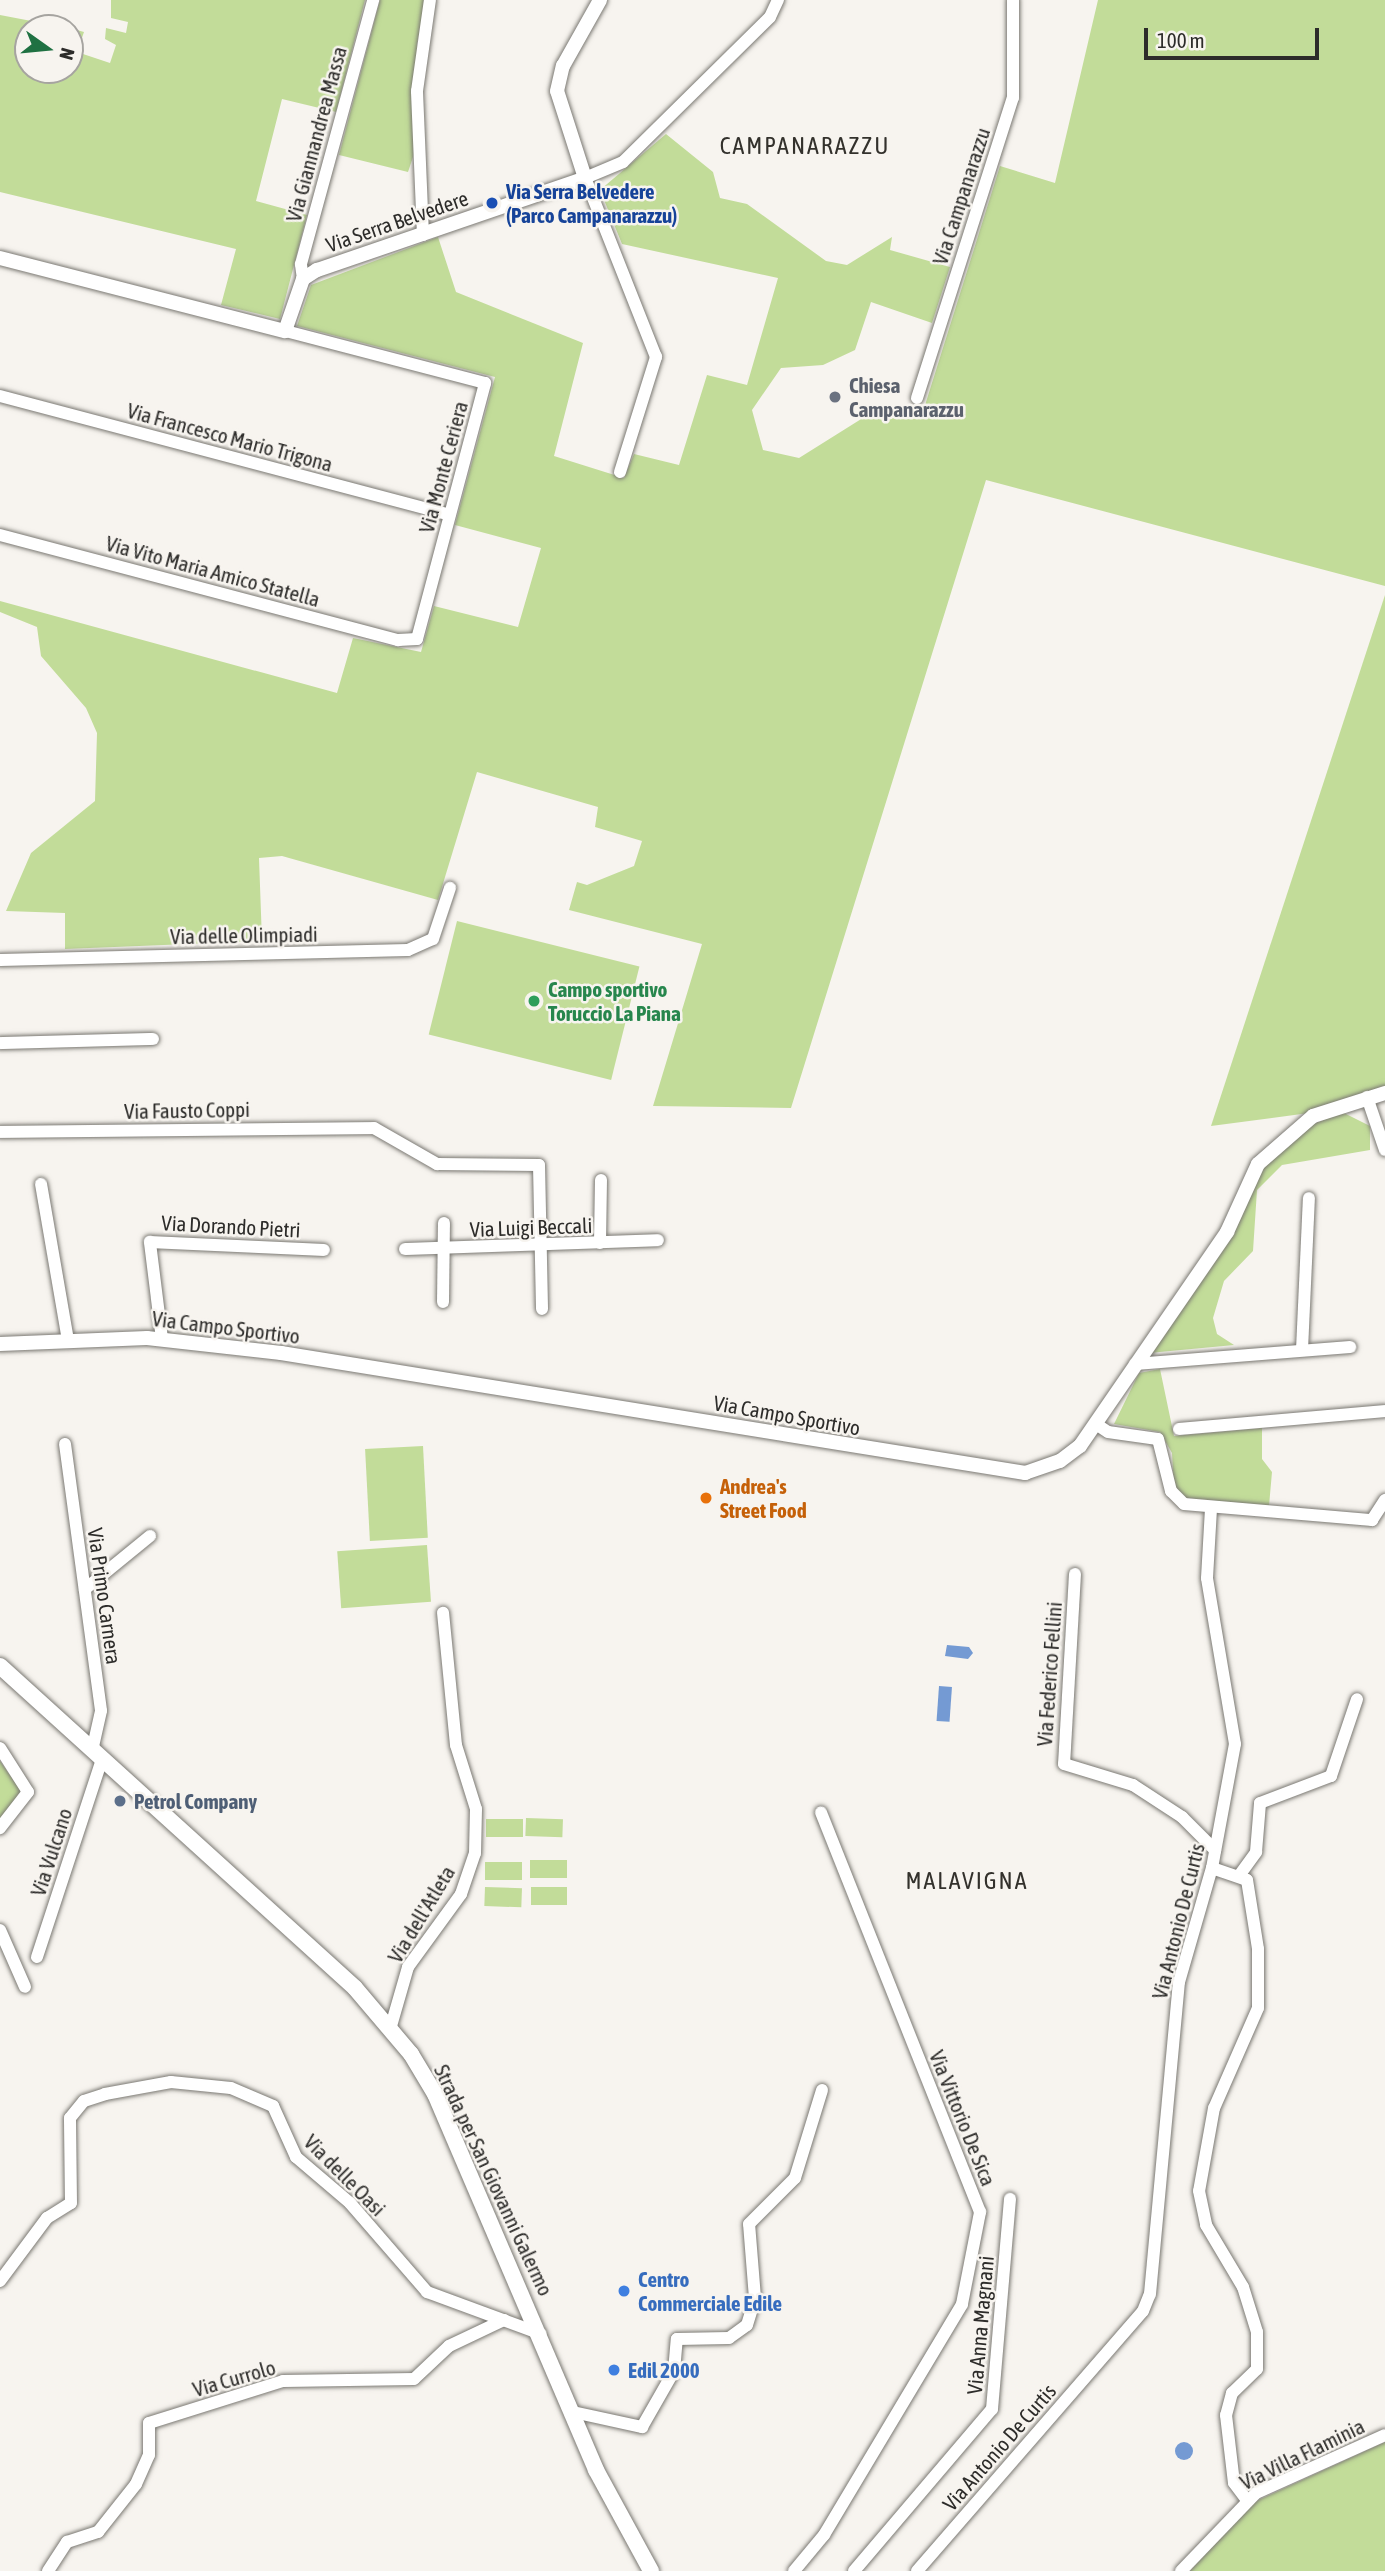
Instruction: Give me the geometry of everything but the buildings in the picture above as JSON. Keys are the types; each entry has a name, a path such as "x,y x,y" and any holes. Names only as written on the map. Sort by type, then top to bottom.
{"main road":[{"name":"Strada per San Giovanni Galermo","path":"0,1666 391,2026 435,2094 542,2334 573,2412 651,2571"}],"street":[{"name":"Via Giannandrea Massa","path":"303,279 301,264 373,0"},
{"path":"423,235 418,91 430,0"},
{"path":"600,0 563,66 557,91 586,178 656,357 620,472"},
{"name":"Via Serra Belvedere","path":"303,279 624,162 769,17 778,0"},
{"name":"Via Campanarazzu","path":"917,398 1013,98 1013,0"},
{"path":"0,258 285,331 303,279"},
{"name":"Via Monte Ceriera","path":"285,331 485,383 417,639"},
{"name":"Via Francesco Mario Trigona","path":"0,396 450,515"},
{"name":"Via Vito Maria Amico Statella","path":"0,535 398,640 417,639"},
{"name":"Via delle Olimpiadi","path":"0,960 408,950 433,939 450,888"},
{"path":"0,1043 153,1039"},
{"name":"Via Campo Sportivo","path":"0,1344 162,1339 519,1388 1025,1473 1060,1461 1096,1424 1227,1232 1258,1164 1313,1115 1385,1093"},
{"path":"1367,1097 1385,1150"},
{"name":"Via Fausto Coppi","path":"0,1132 374,1128 437,1164 539,1165 544,1246"},
{"path":"600,1243 601,1180"},
{"path":"41,1184 68,1340"},
{"path":"1302,1350 1309,1198"},
{"path":"443,1302 444,1223"},
{"name":"Via Luigi Beccali","path":"405,1249 658,1240"},
{"name":"Via Dorando Pietri","path":"162,1339 150,1242 324,1250"},
{"path":"542,1309 544,1246"},
{"path":"1135,1364 1350,1347"},
{"path":"1179,1429 1385,1411"},
{"path":"1096,1424 1108,1432 1158,1438 1176,1499 1212,1508 1372,1520 1385,1500"},
{"name":"Via Primo Carnera","path":"65,1444 101,1711 97,1755"},
{"name":"Via Antonio De Curtis","path":"917,2571 1143,2311 1150,2294 1179,1982 1212,1867 1235,1744 1207,1578 1212,1508"},
{"path":"85,1589 150,1536"},
{"name":"Via Federico Fellini","path":"1075,1574 1063,1764 1073,1772 1118,1777 1182,1817 1215,1850"},
{"name":"Via dell'Atleta","path":"391,2026 408,1967 461,1894 475,1853 476,1809 456,1745 443,1613"},
{"path":"1241,1873 1256,1852 1260,1803 1331,1776 1357,1699"},
{"path":"0,1748 28,1792 0,1828"},
{"name":"Via Vulcano","path":"37,1957 97,1755"},
{"name":"Via Vittorio De Sica","path":"794,2571 824,2535 962,2304 980,2212 821,1812"},
{"path":"1212,1867 1241,1873 1253,1892 1258,2008 1214,2108 1199,2192 1206,2225 1243,2287 1257,2332 1257,2369 1233,2393 1226,2415 1234,2483 1246,2499"},
{"path":"0,1930 25,1987"},
{"name":"Via delle Oasi","path":"0,2281 47,2218 71,2203 70,2118 85,2101 105,2094 171,2082 231,2088 273,2106 296,2157 350,2203 427,2292 542,2334"},
{"path":"573,2412 642,2427 674,2371 677,2339 729,2338 743,2330 755,2298 749,2224 795,2178 822,2090"},
{"name":"Via Anna Magnani","path":"853,2571 992,2409 1010,2199"},
{"name":"Via Currolo","path":"48,2571 67,2542 98,2532 136,2484 149,2455 149,2423 283,2381 414,2379 449,2346 504,2320"},
{"name":"Via Villa Flaminia","path":"1181,2571 1246,2499 1385,2435"}],"green space":[{"path":"111,0 365,0 336,112 282,99 256,201 307,215 280,319 221,305 236,249 0,192 0,15 14,18 14,84 84,84 84,54 110,63 116,45 105,39 106,28 126,33 128,22 111,18"},
{"path":"380,0 426,0 417,44 415,151 408,172 339,155"},
{"path":"1098,0 1385,0 1385,586 986,480 791,1108 653,1106 702,944 569,910 577,882 587,885 634,866 642,841 595,827 598,807 477,772 438,900 282,856 259,858 262,941 65,949 65,913 6,911 31,853 95,801 97,733 86,708 41,656 37,627 0,612 0,601 337,693 353,638 421,652 434,606 518,627 541,548 455,525 495,377 297,326 311,285 438,237 456,292 583,343 554,456 624,478 634,454 679,465 707,375 747,385 778,278 622,244 600,190 666,134 713,172 720,198 747,204 826,261 847,265 892,237 890,250 950,267 932,323 871,302 855,350 823,365 781,368 752,410 763,450 799,458 866,416 921,418 1000,166 1055,183"},
{"path":"1385,595 1385,1087 1309,1113 1211,1126"},
{"name":"Campo sportivo Toruccio La Piana","path":"457,921 639,966 611,1080 429,1035"},
{"path":"1342,1112 1370,1126 1370,1150 1282,1165 1257,1190 1253,1251 1224,1281 1213,1318 1217,1334 1234,1345 1149,1353 1264,1166 1307,1127"},
{"path":"1160,1369 1174,1436 1262,1428 1262,1459 1272,1472 1269,1506 1186,1498 1174,1488 1172,1453 1160,1432 1114,1424 1139,1373"},
{"path":"423,1446 428,1538 370,1541 365,1449"},
{"path":"427,1545 431,1602 341,1608 337,1551"},
{"path":"0,1761 21,1791 0,1820"},
{"path":"526,1818 563,1819 562,1837 525,1836"},
{"path":"486,1819 523,1819 523,1837 486,1837"},
{"path":"530,1860 567,1860 567,1878 530,1878"},
{"path":"485,1862 522,1862 522,1880 485,1880"},
{"path":"485,1887 522,1888 521,1907 484,1906"},
{"path":"531,1887 567,1887 567,1905 531,1905"},
{"path":"1385,2442 1385,2571 1190,2571 1252,2503"}],"water":[{"path":"947,1645 969,1647 973,1653 968,1659 945,1656"},
{"path":"939,1686 952,1687 950,1722 937,1721"},
{"path":"1184,2442 1191,2444 1191,2458 1184,2460 1177,2458 1175,2451 1177,2444"}],"place":[{"name":"Via Serra Belvedere (Parco Campanarazzu)","path":"492,203"},
{"name":"Chiesa Campanarazzu","path":"835,397"},
{"name":"Campo sportivo Toruccio La Piana","path":"534,1001"},
{"name":"Andrea's Street Food","path":"706,1498"},
{"name":"Petrol Company","path":"120,1801"},
{"name":"Centro Commerciale Edile","path":"624,2291"},
{"name":"Edil 2000","path":"614,2370"}],"district":[{"name":"CAMPANARAZZU","path":"805,146"},
{"name":"MALAVIGNA","path":"967,1881"}]}
